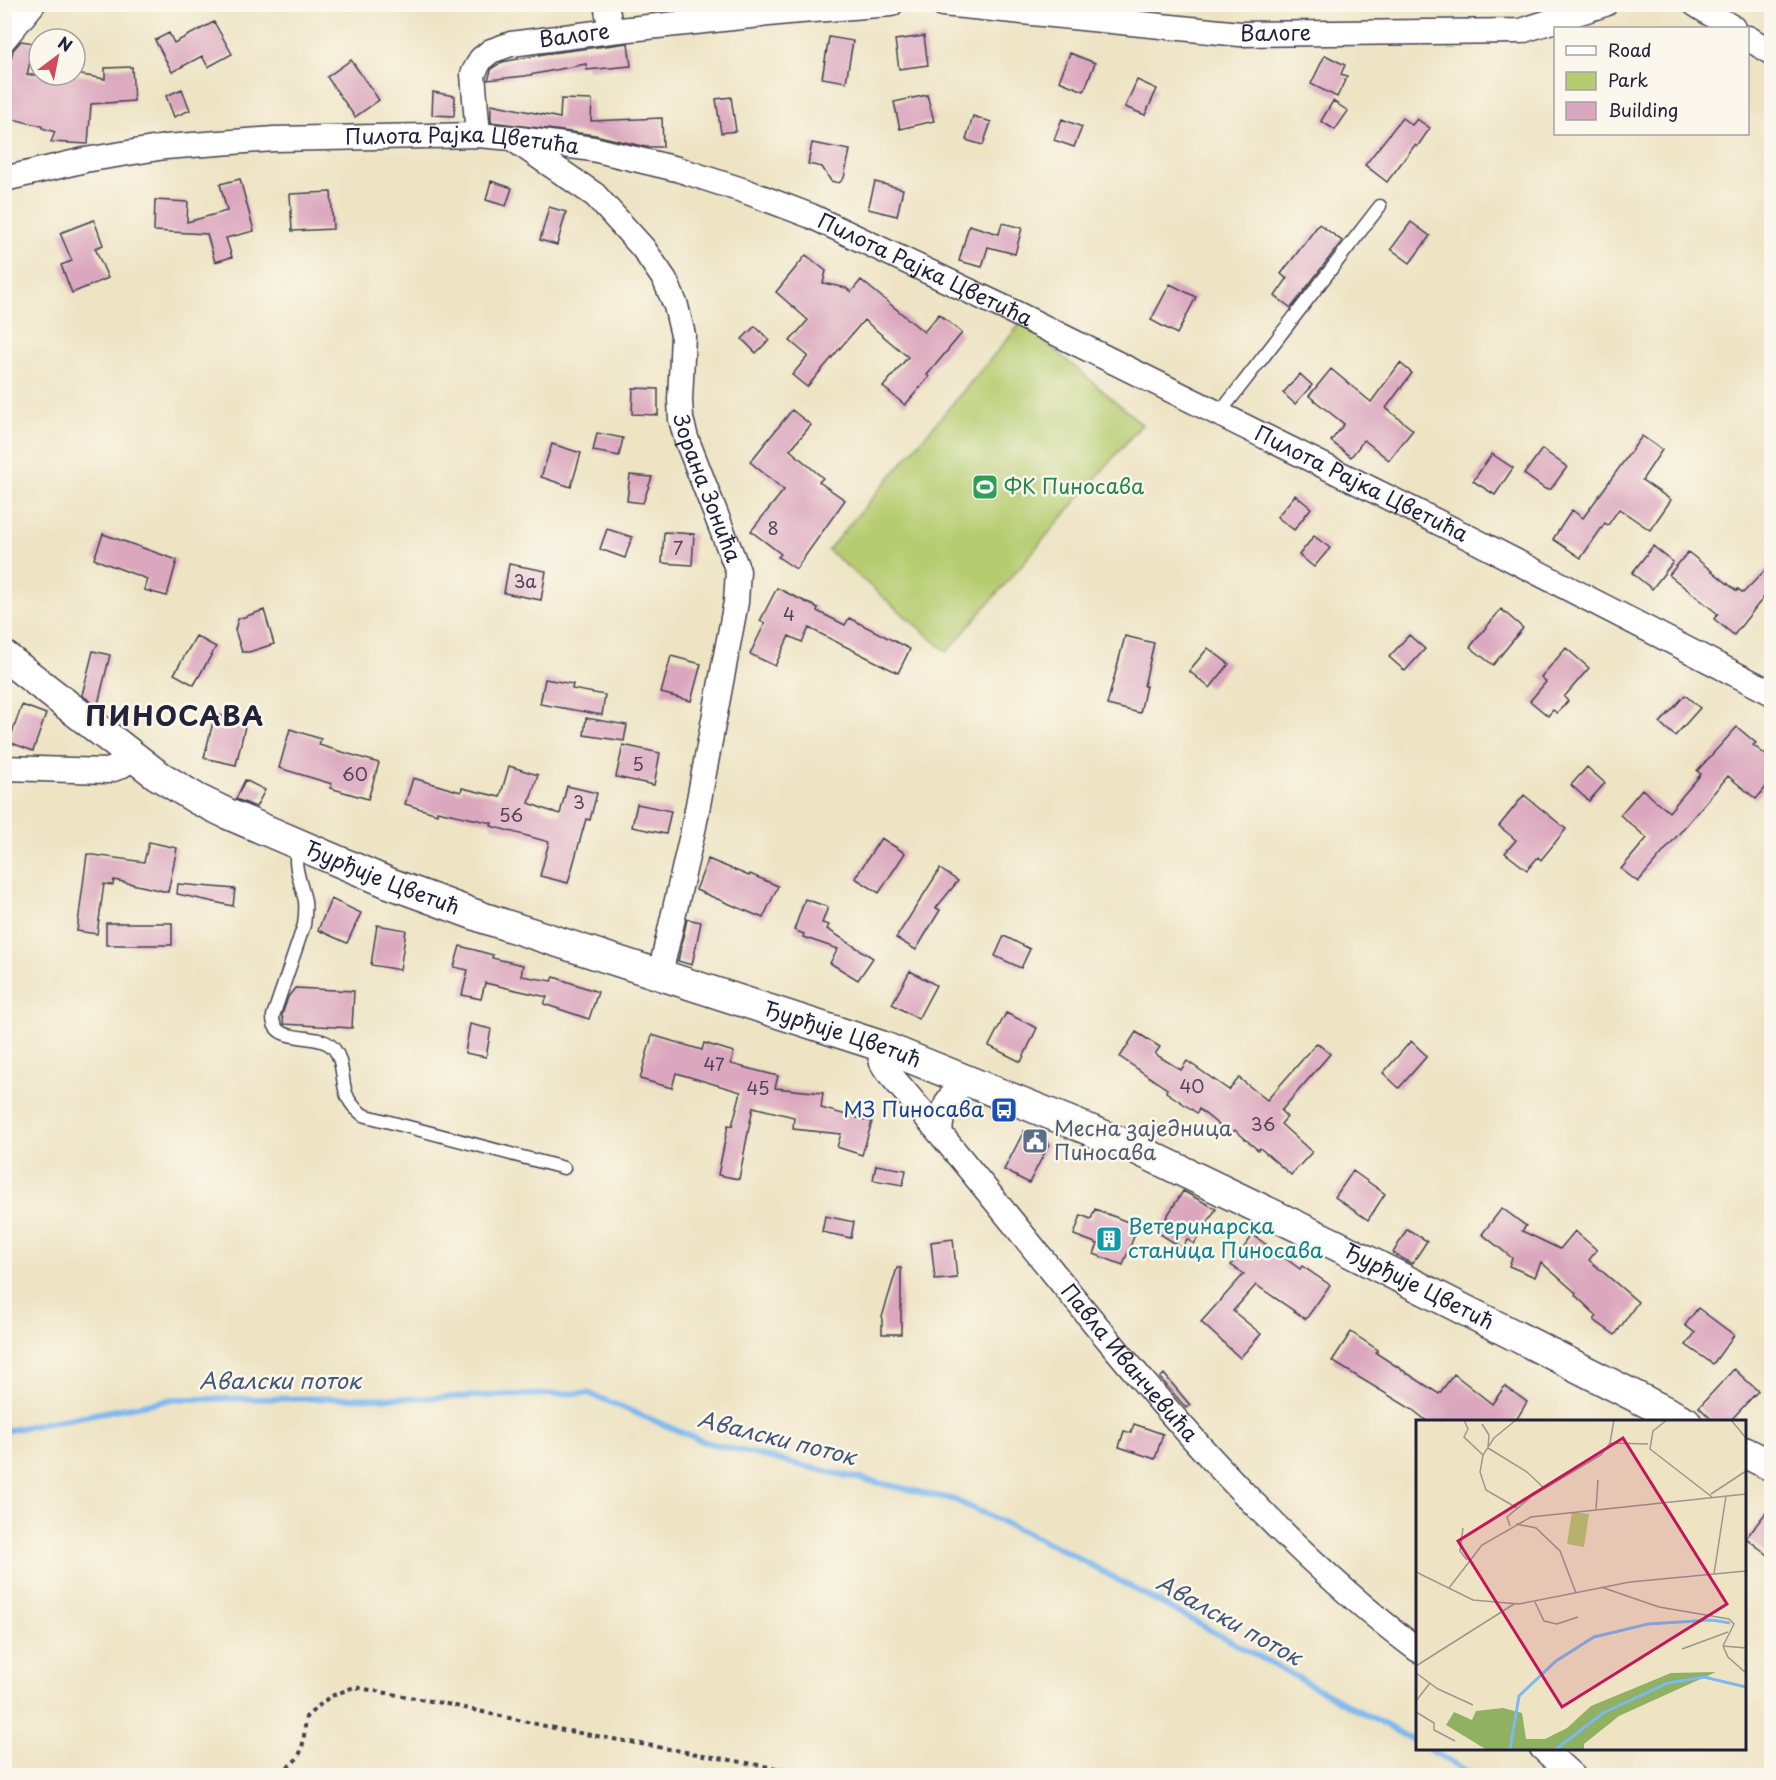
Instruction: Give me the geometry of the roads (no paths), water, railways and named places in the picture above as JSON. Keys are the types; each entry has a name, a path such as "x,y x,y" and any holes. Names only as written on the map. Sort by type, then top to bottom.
{"street":[{"path":"4,39 33,4"},
{"path":"606,4 611,31"},
{"name":"Валоге","path":"478,135 473,74 481,59 491,51 511,44 788,12 891,4"},
{"name":"Валоге","path":"943,4 1240,34 1521,31 1605,4"},
{"path":"1695,4 1730,27"},
{"path":"1749,39 1772,53"},
{"name":"Пилота Рајка Цветића","path":"4,179 85,160 165,147 274,139 478,135 593,149 678,169 745,190 811,216 1005,308 1474,540 1772,693"},
{"name":"Зорана Зонића","path":"512,138 595,195 643,248 665,280 676,306 683,335 681,419 686,438 738,572 736,602 694,826 660,974"},
{"path":"593,149 590,165 595,195"},
{"name":"Ђурђије Цветић","path":"4,656 156,774 197,799 389,883 484,918 881,1046 1153,1158 1336,1245 1682,1420"},
{"path":"4,768 107,771 118,768 133,756"},
{"name":"Павла Иванчевића","path":"881,1046 879,1056 881,1064 940,1132 1188,1435 1321,1570 1379,1621 1416,1649"},
{"path":"940,1132 941,1115 947,1100 967,1081"},
{"path":"1746,1453 1772,1466"},
{"path":"1543,1750 1573,1776"}],"lane":[{"path":"1219,414 1380,206"},
{"path":"298,844 295,861 306,909 304,925 273,1016 277,1030 286,1035 317,1038 334,1048 340,1062 346,1094 353,1106 363,1115 564,1168"}],"waterway":[{"name":"Авалски поток","path":"4,1431 174,1399 423,1398 588,1393 705,1442 955,1500 1065,1551 1416,1742"},
{"name":"Авалски поток","path":"1430,1750 1475,1776"}],"place":[{"name":"ФК Пиносава","path":"985,487"},
{"name":"МЗ Пиносава","path":"1004,1110"},
{"name":"Месна заједница Пиносава","path":"1035,1141"},
{"name":"Ветеринарска станица Пиносава","path":"1109,1239"}],"district":[{"name":"ПИНОСАВА","path":"175,717"}]}
